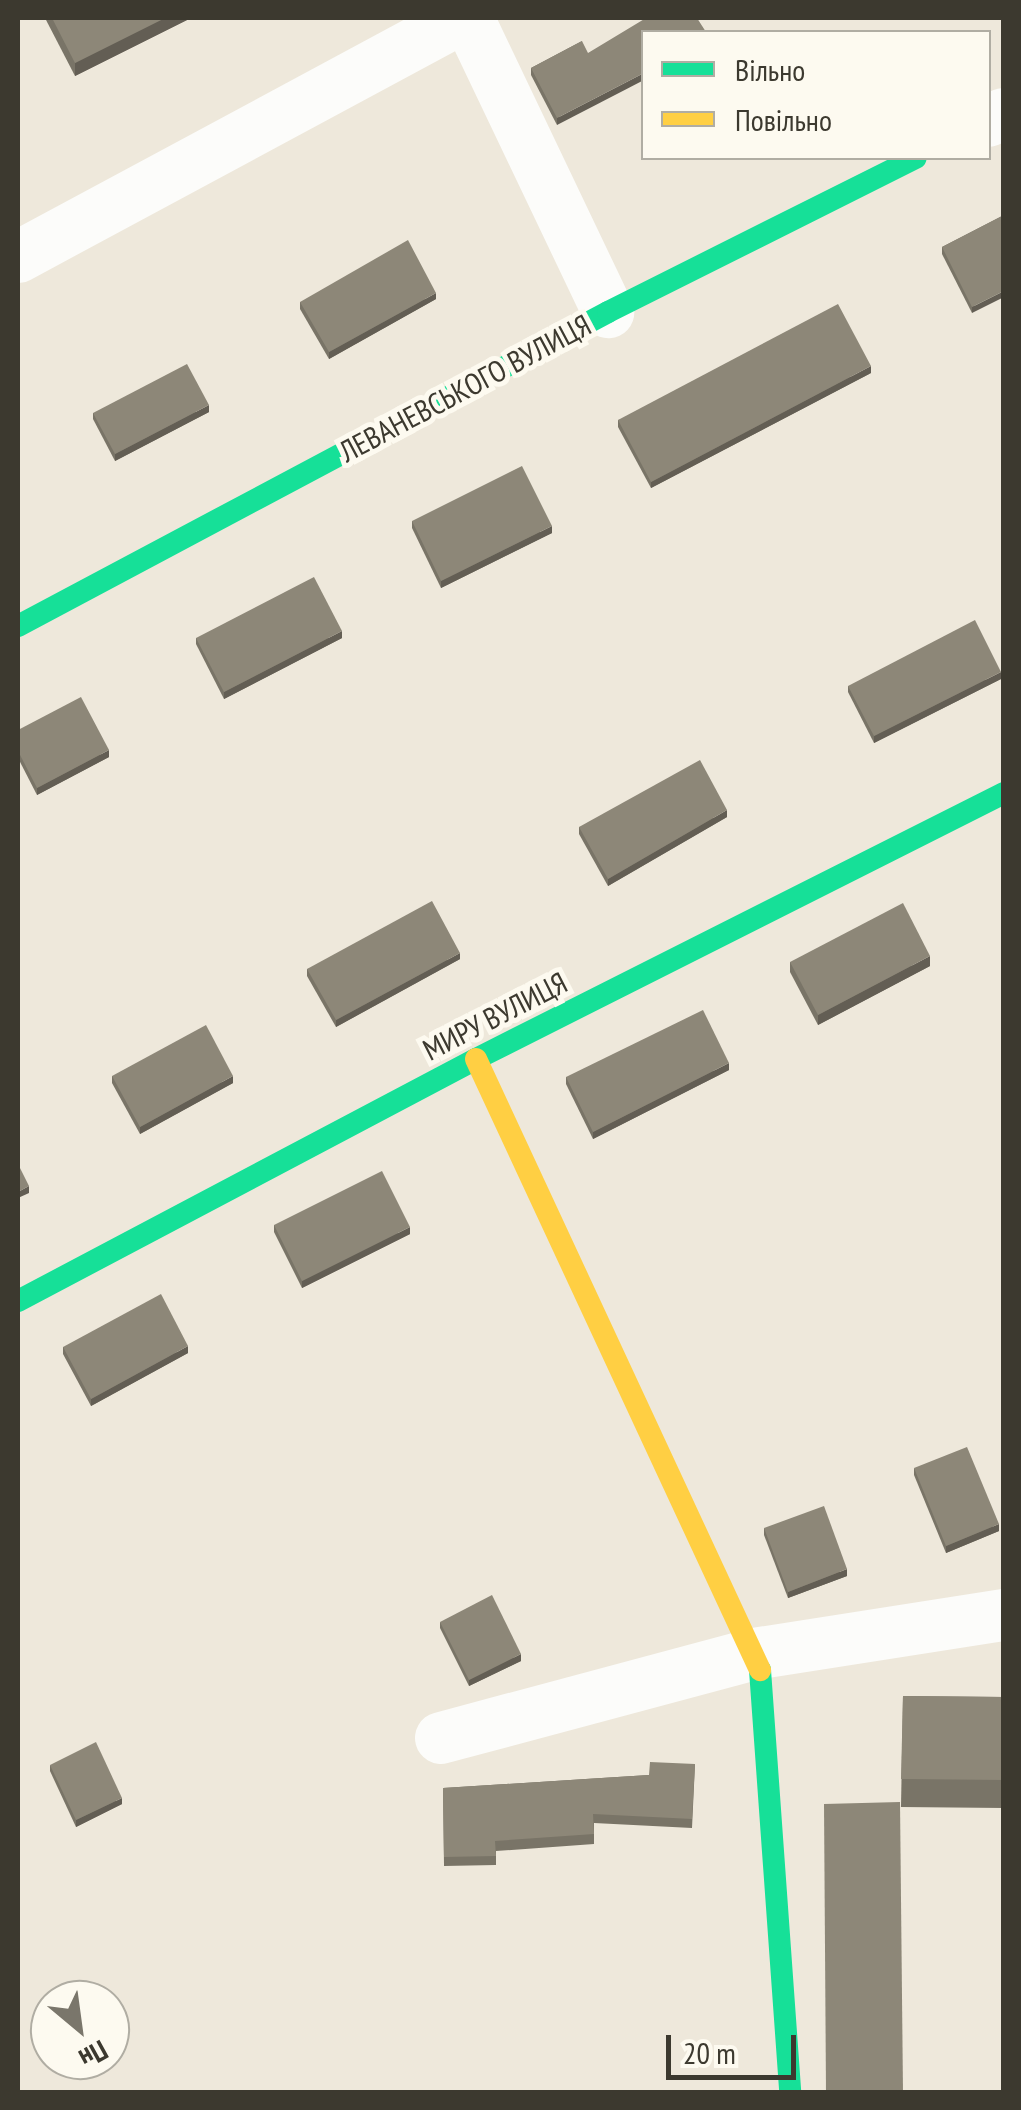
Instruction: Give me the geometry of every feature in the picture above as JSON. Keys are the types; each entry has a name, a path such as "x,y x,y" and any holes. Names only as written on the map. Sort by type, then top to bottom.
{"street":[{"path":"18,257 465,18 608,312"},
{"name":"ЛЕВАНЕВСЬКОГО ВУЛИЦЯ","path":"18,626 608,312 912,160"},
{"name":"МИРУ ВУЛИЦЯ","path":"18,1301 476,1058 1004,792"},
{"path":"476,1058 765,1680 790,2092"},
{"path":"441,1738 754,1654 1004,1615"}],"building":[{"path":"52,18 165,18 75,63"},
{"path":"646,18 697,18 705,30 641,30 641,75 557,118 531,68 582,41 588,53"},
{"path":"1004,215 1004,291 972,307 942,247"},
{"path":"408,240 436,293 329,352 300,302"},
{"path":"838,304 871,366 651,482 618,420"},
{"path":"187,364 209,405 115,454 93,413"},
{"path":"522,466 552,526 441,581 412,521"},
{"path":"314,577 342,631 224,692 196,638"},
{"path":"975,620 1001,672 874,736 848,686"},
{"path":"81,697 109,750 37,788 18,751 18,730"},
{"path":"700,760 727,810 608,879 579,827"},
{"path":"432,901 460,953 336,1020 307,969"},
{"path":"903,903 930,956 818,1015 790,962"},
{"path":"703,1010 729,1063 593,1132 566,1077"},
{"path":"206,1025 233,1076 140,1127 112,1076"},
{"path":"18,1164 29,1186 18,1192"},
{"path":"382,1171 410,1227 302,1281 274,1225"},
{"path":"161,1294 188,1346 91,1399 63,1347"},
{"path":"967,1447 999,1524 946,1546 914,1468"},
{"path":"824,1506 847,1569 788,1592 764,1528"},
{"path":"492,1595 521,1654 469,1680 440,1622"},
{"path":"903,1696 1004,1697 1004,1780 901,1779"},
{"path":"96,1742 122,1798 76,1820 50,1765"},
{"path":"650,1762 695,1764 692,1819 593,1814 594,1834 495,1841 496,1856 444,1857 443,1788 649,1775"},
{"path":"900,1802 903,2092 826,2092 824,1804"}],"traffic: fast":[{"path":"18,626 608,312 912,160"},
{"path":"18,1301 476,1059 1004,793"},
{"path":"760,1670 790,2092"}],"traffic: slow":[{"path":"476,1059 760,1670"}]}
